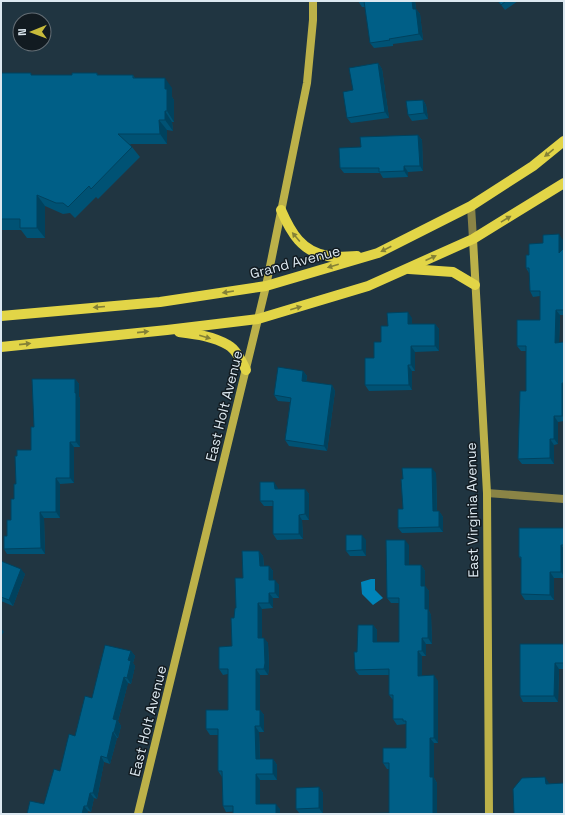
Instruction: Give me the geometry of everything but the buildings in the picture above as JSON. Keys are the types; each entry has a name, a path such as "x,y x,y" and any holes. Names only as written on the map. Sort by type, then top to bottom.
{"main road":[{"name":"Grand Avenue","path":"1,316 160,302 266,286 378,253 471,206 533,166 564,141"},
{"path":"1,347 258,319 368,286 407,269 473,239 564,183"},
{"path":"281,210 290,230 306,249 328,256 371,255"},
{"path":"407,269 453,272 475,286"},
{"path":"167,330 204,336 229,345 241,360 246,370"}],"street":[{"name":"East Holt Avenue","path":"138,814 266,286 307,83 313,20 313,1"},
{"name":"East Virginia Avenue","path":"471,206 486,493 489,814"},
{"path":"486,493 564,499"}],"water":[{"path":"375,579 375,590 383,598 373,605 362,594 361,582"}]}
